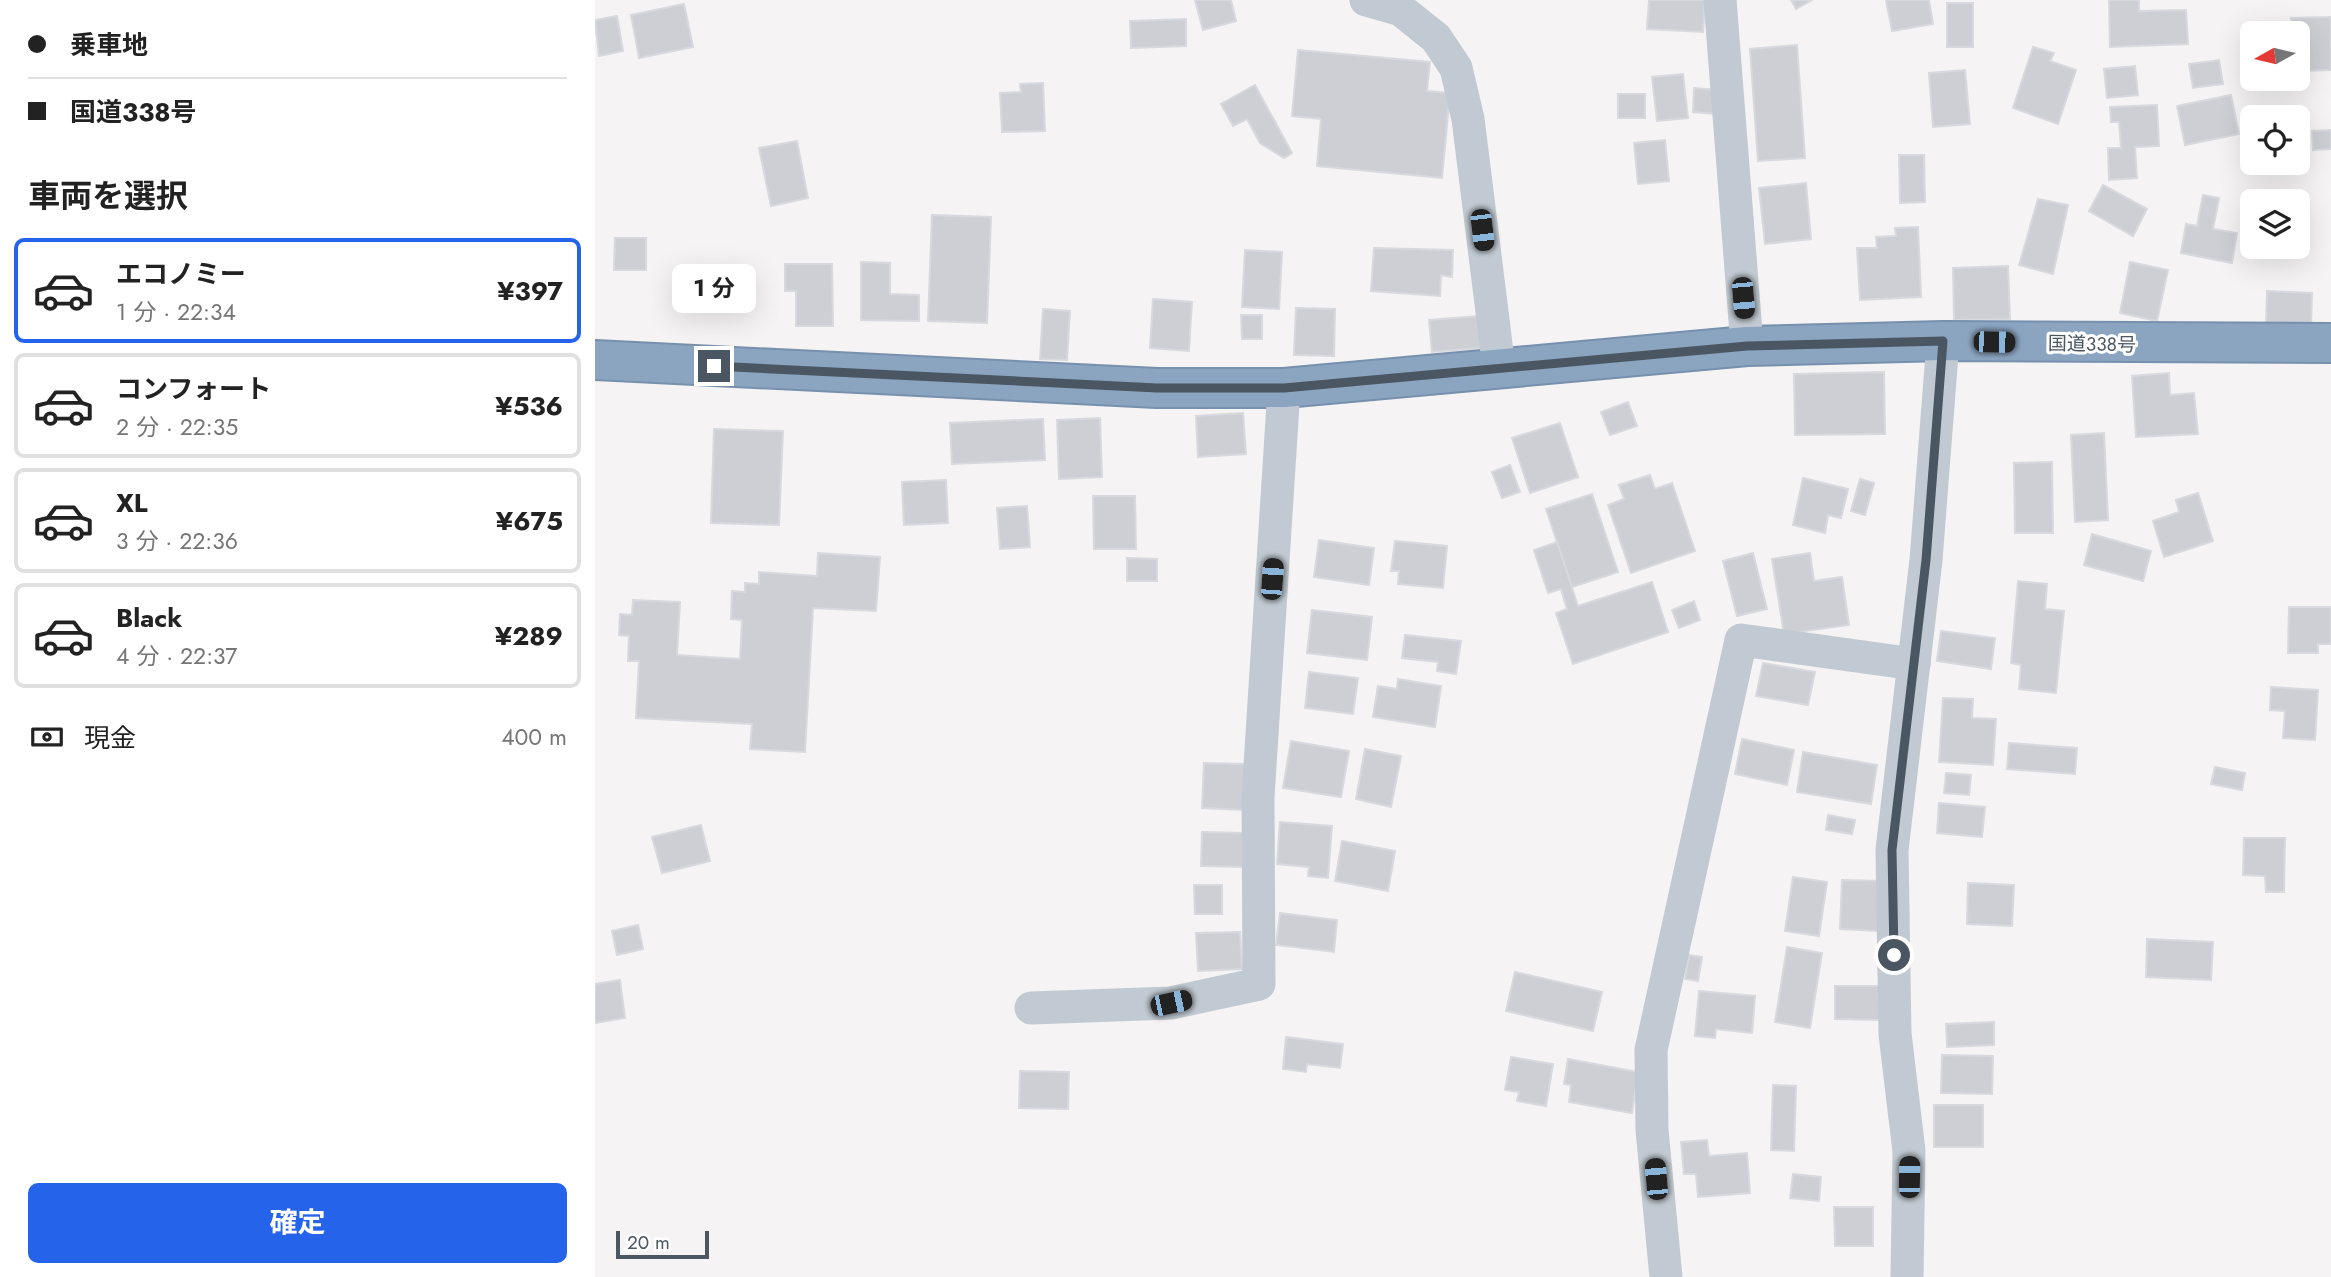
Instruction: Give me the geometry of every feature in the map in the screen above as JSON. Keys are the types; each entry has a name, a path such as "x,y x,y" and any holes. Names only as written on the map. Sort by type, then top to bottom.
{"highway":[{"name":"国道338号","path":"595,360 1157,388 1284,388 1747,346 1943,341 2331,343"}],"street":[{"path":"1366,0 1401,10 1436,38 1456,68 1468,119 1499,368"},
{"path":"1720,0 1747,346"},
{"path":"1907,1277 1909,1152 1895,1034 1892,850 1926,560 1943,341"},
{"path":"1031,1008 1171,1003 1259,984 1258,797 1284,388"},
{"path":"1666,1277 1652,1130 1651,1050 1741,640 1914,664"}],"building":[{"path":"1195,0 1231,0 1236,21 1203,30"},
{"path":"1649,0 1705,0 1703,32 1647,29"},
{"path":"1791,0 1812,0 1796,9"},
{"path":"1886,0 1929,0 1933,24 1892,31"},
{"path":"2109,0 2139,0 2139,11 2186,10 2188,44 2110,47"},
{"path":"1947,3 1973,3 1973,47 1947,47"},
{"path":"684,4 693,47 639,58 631,15"},
{"path":"617,16 623,51 599,56 595,20"},
{"path":"2331,17 2331,70 2310,71 2310,21 2291,21 2291,18"},
{"path":"1186,19 1186,46 1131,48 1130,21"},
{"path":"1797,45 1805,158 1758,161 1750,49"},
{"path":"2033,47 2054,53 2050,61 2076,70 2058,124 2013,108"},
{"path":"1298,50 1430,62 1427,91 1450,93 1442,178 1317,166 1321,119 1292,116"},
{"path":"2219,60 2223,84 2193,88 2189,64"},
{"path":"2135,66 2138,95 2107,98 2104,69"},
{"path":"1965,70 1970,124 1933,127 1929,73"},
{"path":"1683,74 1688,118 1657,121 1652,77"},
{"path":"1043,83 1045,131 1002,132 1000,93 1021,92 1020,84"},
{"path":"1255,85 1292,153 1284,158 1260,143 1247,119 1233,126 1221,104"},
{"path":"1694,88 1718,90 1716,114 1693,112"},
{"path":"1618,94 1645,94 1645,118 1618,118"},
{"path":"2231,95 2239,134 2185,145 2177,106"},
{"path":"2157,105 2159,146 2135,147 2137,178 2109,180 2108,148 2121,148 2119,122 2111,122 2110,107"},
{"path":"2331,130 2331,149 2313,150 2312,131"},
{"path":"1665,140 1669,181 1638,184 1634,143"},
{"path":"797,141 808,198 771,206 759,148"},
{"path":"1899,155 1924,155 1925,202 1900,203"},
{"path":"1806,183 1811,239 1765,244 1759,188"},
{"path":"2103,185 2147,209 2133,236 2089,211"},
{"path":"2203,195 2219,198 2213,229 2237,233 2232,263 2181,253 2186,224 2197,226"},
{"path":"2038,199 2068,205 2053,274 2019,265"},
{"path":"932,215 991,217 987,323 928,321"},
{"path":"1918,227 1921,297 1860,300 1857,248 1877,248 1876,237 1896,236 1895,228"},
{"path":"615,238 646,238 646,270 614,270"},
{"path":"1374,248 1453,250 1452,277 1441,275 1440,296 1371,291"},
{"path":"1245,250 1282,252 1279,309 1242,307"},
{"path":"861,262 890,263 890,294 919,295 919,321 861,320"},
{"path":"2130,262 2168,270 2157,321 2120,313"},
{"path":"785,264 832,264 833,326 796,326 796,291 785,291"},
{"path":"2008,266 2010,319 1954,320 1953,268"},
{"path":"2267,291 2312,293 2311,326 2266,325"},
{"path":"1153,299 1192,302 1189,351 1150,348"},
{"path":"1296,308 1335,309 1334,356 1294,355"},
{"path":"1043,309 1070,311 1067,360 1040,359"},
{"path":"1241,315 1262,315 1262,339 1242,339"},
{"path":"1479,316 1481,348 1432,352 1429,320"},
{"path":"1884,372 1885,434 1795,435 1794,374"},
{"path":"2169,373 2170,395 2194,393 2198,434 2136,437 2132,376"},
{"path":"1628,402 1637,426 1610,435 1601,412"},
{"path":"1243,413 1246,454 1198,457 1196,416"},
{"path":"1100,418 1102,477 1059,479 1057,420"},
{"path":"1043,419 1045,460 952,464 950,423"},
{"path":"1560,423 1578,477 1530,493 1512,438"},
{"path":"714,429 783,431 779,525 711,523"},
{"path":"2104,433 2108,520 2075,522 2071,435"},
{"path":"2052,462 2053,533 2015,533 2014,463"},
{"path":"1510,465 1520,492 1502,498 1492,472"},
{"path":"1650,475 1655,489 1672,483 1695,551 1631,573 1608,505 1624,499 1619,485"},
{"path":"1803,478 1848,489 1841,518 1828,515 1825,533 1793,525"},
{"path":"1860,479 1874,483 1865,515 1851,511"},
{"path":"946,480 948,523 904,525 902,482"},
{"path":"2198,493 2213,541 2164,557 2153,521 2179,512 2176,500"},
{"path":"1592,494 1618,572 1572,587 1546,509"},
{"path":"1093,496 1135,496 1136,549 1094,549"},
{"path":"1027,506 1030,547 1000,549 997,508"},
{"path":"2092,534 2151,551 2143,581 2084,565"},
{"path":"1319,540 1374,548 1369,585 1314,577"},
{"path":"1395,541 1447,546 1443,588 1398,584 1399,571 1391,571"},
{"path":"1557,542 1578,606 1652,582 1668,632 1573,664 1556,613 1567,609 1561,589 1548,593 1534,550"},
{"path":"818,553 880,557 876,611 813,608 805,752 750,749 752,724 636,718 639,661 628,661 629,636 619,635 620,614 632,615 633,600 680,602 677,655 740,659 742,620 731,619 732,591 745,592 745,583 759,584 759,572 817,576"},
{"path":"1753,553 1767,609 1737,616 1723,561"},
{"path":"1810,553 1814,581 1842,577 1849,625 1784,634 1772,559"},
{"path":"1127,558 1157,559 1157,581 1127,581"},
{"path":"2018,581 2047,584 2045,609 2064,611 2056,693 2019,689 2021,665 2011,663"},
{"path":"1694,601 1700,620 1679,628 1672,610"},
{"path":"2289,607 2331,607 2331,644 2318,644 2318,653 2288,653"},
{"path":"1312,610 1372,617 1367,660 1307,653"},
{"path":"1941,631 1995,638 1991,669 1937,661"},
{"path":"1405,635 1461,641 1456,674 1437,671 1438,662 1402,658"},
{"path":"1763,663 1815,672 1808,705 1756,696"},
{"path":"1309,672 1358,678 1353,714 1305,708"},
{"path":"1398,679 1441,686 1435,727 1373,717 1378,686 1397,689"},
{"path":"2271,687 2318,690 2315,740 2283,738 2285,711 2270,710"},
{"path":"1943,698 1973,699 1972,718 1996,719 1993,765 1939,762"},
{"path":"1742,739 1794,750 1787,785 1735,774"},
{"path":"1291,741 1349,751 1341,797 1283,788"},
{"path":"2009,743 2077,748 2075,774 2007,769"},
{"path":"1365,749 1401,756 1391,807 1356,799"},
{"path":"1803,752 1877,765 1871,804 1797,792"},
{"path":"1204,763 1246,764 1245,810 1202,808"},
{"path":"2215,767 2245,773 2242,790 2211,784"},
{"path":"1946,773 1971,775 1969,795 1944,793"},
{"path":"1939,803 1985,807 1982,837 1937,833"},
{"path":"1828,815 1855,820 1852,834 1826,830"},
{"path":"1280,822 1332,826 1328,878 1308,876 1309,867 1277,864"},
{"path":"701,825 710,861 662,873 652,837"},
{"path":"1202,832 1246,833 1246,867 1201,866"},
{"path":"2244,838 2285,838 2284,892 2266,892 2265,876 2243,875"},
{"path":"1342,841 1395,851 1388,891 1335,881"},
{"path":"1793,877 1827,882 1819,936 1785,931"},
{"path":"1842,880 1881,881 1879,931 1840,929"},
{"path":"1968,883 2014,885 2012,926 1967,924"},
{"path":"1194,885 1222,885 1222,914 1195,914"},
{"path":"1280,913 1337,920 1334,952 1276,945"},
{"path":"638,925 643,949 617,955 612,931"},
{"path":"1240,932 1242,969 1198,971 1196,933"},
{"path":"2147,939 2213,942 2211,980 2146,977"},
{"path":"1787,947 1822,953 1810,1028 1775,1022"},
{"path":"1689,955 1702,957 1698,981 1685,979"},
{"path":"1515,972 1602,992 1593,1031 1506,1011"},
{"path":"620,980 625,1018 595,1023 595,984"},
{"path":"1835,986 1882,986 1882,1020 1835,1019"},
{"path":"1699,991 1755,996 1752,1033 1716,1029 1715,1038 1695,1036"},
{"path":"1994,1022 1994,1045 1947,1047 1946,1024"},
{"path":"1286,1037 1343,1044 1340,1068 1307,1064 1306,1072 1283,1069"},
{"path":"1942,1055 1993,1056 1992,1094 1941,1093"},
{"path":"1511,1057 1553,1064 1546,1106 1517,1101 1519,1092 1505,1090"},
{"path":"1568,1059 1638,1072 1632,1113 1569,1102 1571,1085 1564,1084"},
{"path":"1020,1071 1069,1072 1068,1109 1019,1108"},
{"path":"1773,1085 1796,1086 1794,1151 1771,1150"},
{"path":"1934,1105 1983,1105 1983,1147 1934,1147"},
{"path":"1707,1140 1709,1156 1747,1153 1750,1193 1698,1197 1696,1174 1684,1174 1681,1142"},
{"path":"1793,1174 1821,1177 1819,1201 1790,1198"},
{"path":"1834,1207 1873,1207 1873,1246 1835,1246"}],"route":[{"path":"714,366 1157,388 1284,388 1747,346 1943,341 1926,560 1892,850 1894,955"}]}
